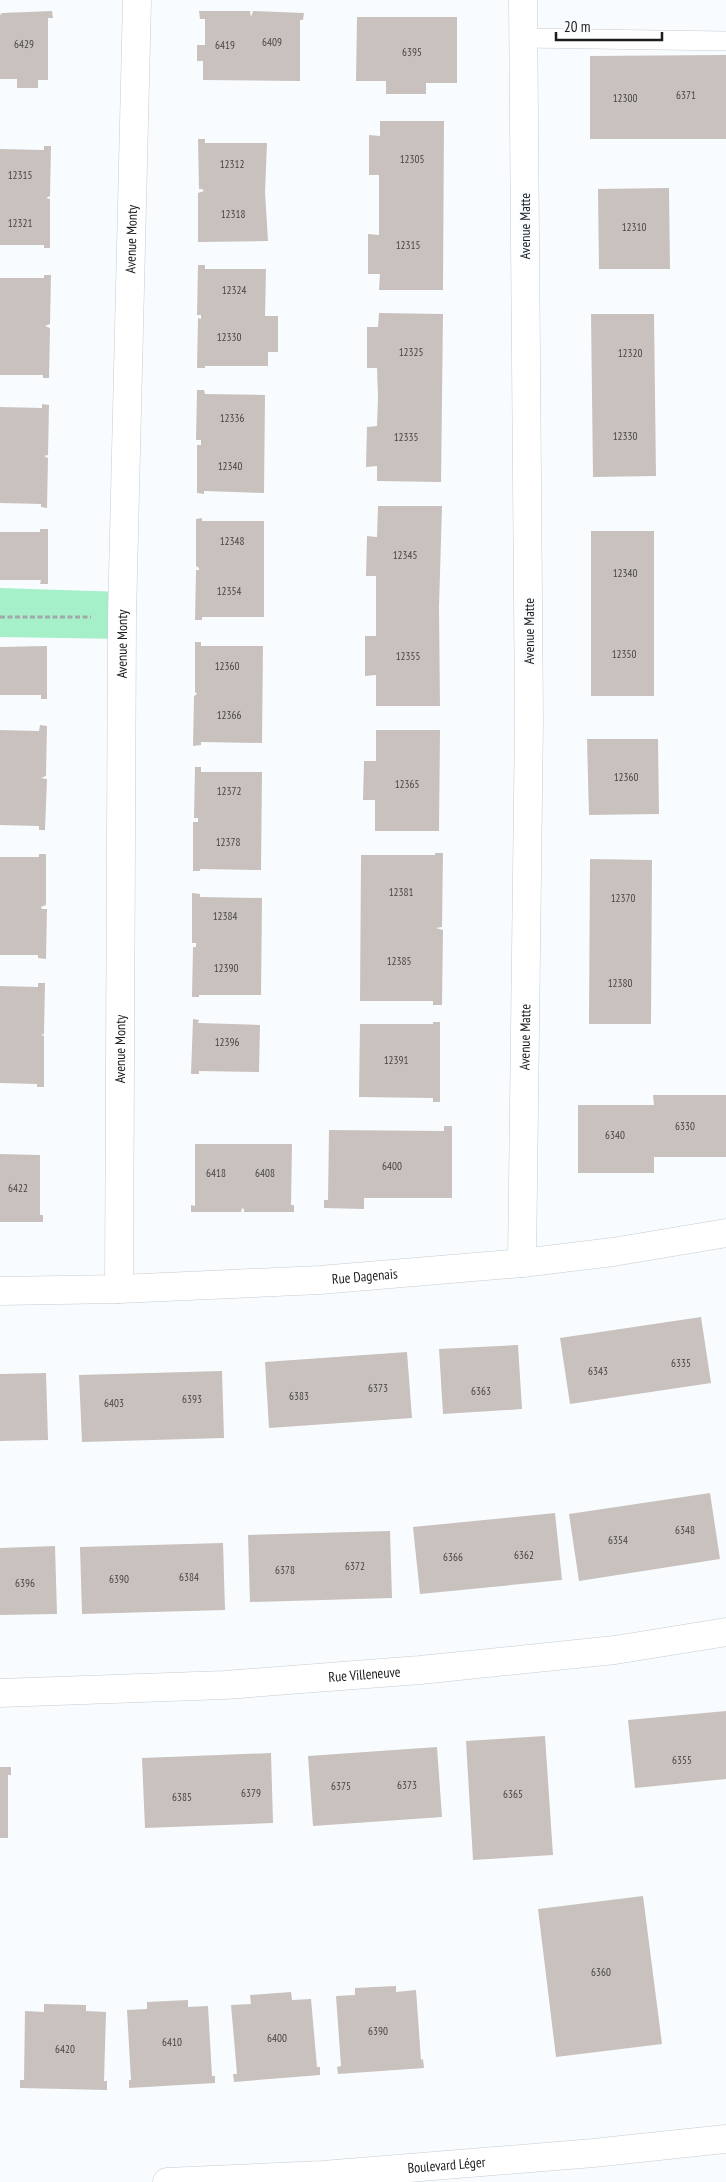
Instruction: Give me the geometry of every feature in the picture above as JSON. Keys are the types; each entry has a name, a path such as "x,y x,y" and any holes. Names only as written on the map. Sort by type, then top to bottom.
{"street":[{"name":"Avenue Monty","path":"118,1289 122,617 138,0"},
{"name":"Avenue Matte","path":"522,1263 529,719 523,0"},
{"name":"Rue Dagenais","path":"0,1291 118,1289 320,1280 522,1263 613,1252 726,1233"},
{"name":"Rue Villeneuve","path":"0,1693 225,1685 420,1670 615,1650 726,1632"},
{"name":"Boulevard Léger","path":"167,2182 323,2175 584,2154 726,2139"}],"lane":[{"path":"524,38 726,41"}],"path":[{"path":"0,617 122,617"}],"green space":[{"path":"0,588 123,592 122,639 0,637"}],"building":[{"path":"52,11 53,18 48,18 48,80 38,80 38,88 17,88 17,79 0,79 0,15 2,13"},
{"path":"199,11 250,11 251,17 253,11 304,13 303,20 300,20 300,81 203,80 203,61 197,61 197,45 205,45 205,19 200,19"},
{"path":"357,17 457,17 457,83 426,83 426,94 386,94 386,81 356,81"},
{"path":"726,55 726,139 590,139 590,56"},
{"path":"380,121 444,121 443,290 379,290 380,274 368,274 368,234 379,235 379,175 369,175 369,135 380,136"},
{"path":"198,139 205,139 205,143 267,143 265,192 268,241 198,242 198,193 204,191 199,189"},
{"path":"44,146 51,146 50,196 46,198 50,199 50,248 44,248 44,245 0,245 0,149 44,150"},
{"path":"669,188 670,269 599,269 598,189"},
{"path":"198,265 205,265 205,269 266,269 265,316 278,316 278,352 268,352 268,366 205,366 205,368 197,368 198,318 201,319 201,315 197,315"},
{"path":"44,275 51,275 50,324 45,326 50,328 49,378 43,378 43,375 0,375 0,278 44,278"},
{"path":"379,313 443,314 441,482 377,481 377,466 366,467 367,427 377,426 378,397 377,368 367,368 367,327 378,327"},
{"path":"591,314 654,314 656,476 593,477"},
{"path":"197,390 204,390 205,394 265,395 264,493 204,491 204,494 197,493 197,445 201,445 201,440 196,440"},
{"path":"42,404 49,405 48,455 44,456 48,458 47,508 41,507 41,504 0,503 0,407 42,408"},
{"path":"378,506 442,506 439,607 440,706 376,706 376,675 365,676 365,636 376,636 376,576 366,576 367,536 377,537"},
{"path":"202,518 202,521 264,521 264,617 202,617 202,620 195,620 196,570 199,570 196,566 196,519"},
{"path":"40,529 48,529 48,584 40,584 41,580 0,580 0,532 40,532"},
{"path":"591,531 654,531 654,696 591,696"},
{"path":"195,642 201,642 201,646 263,646 262,743 201,742 201,745 193,746 194,696 197,694 195,692"},
{"path":"47,646 47,699 41,699 41,695 0,695 0,647"},
{"path":"40,725 47,726 46,776 41,778 47,779 45,830 39,830 39,826 0,825 0,730 39,731"},
{"path":"376,730 440,730 439,831 375,831 375,800 363,800 364,761 376,761"},
{"path":"587,739 658,739 659,814 589,815"},
{"path":"195,767 201,767 201,772 262,772 261,870 200,869 200,871 193,871 193,822 198,822 198,818 194,818"},
{"path":"435,853 443,853 442,927 436,928 443,930 442,1005 433,1005 433,1001 360,1001 361,855 435,855"},
{"path":"39,854 46,854 46,905 41,907 42,909 47,909 46,959 38,958 38,955 0,955 0,857 39,857"},
{"path":"590,859 652,860 651,1024 589,1024"},
{"path":"192,893 200,894 200,897 262,898 261,995 199,995 199,997 192,997 193,947 196,947 196,943 192,943"},
{"path":"38,983 45,983 44,1034 41,1035 44,1036 44,1087 37,1087 37,1084 0,1083 0,986 38,987"},
{"path":"193,1019 199,1020 198,1023 260,1025 259,1072 199,1071 199,1074 191,1074"},
{"path":"433,1022 440,1022 440,1102 433,1102 433,1098 359,1097 360,1024 433,1024"},
{"path":"653,1095 726,1095 726,1157 654,1157 654,1173 578,1173 578,1105 654,1105"},
{"path":"444,1126 452,1126 452,1198 364,1198 364,1209 324,1208 324,1200 328,1200 329,1130 444,1131"},
{"path":"195,1144 292,1144 291,1205 294,1205 294,1212 244,1212 242,1208 241,1212 191,1212 191,1205 195,1206"},
{"path":"0,1154 40,1155 40,1215 43,1215 43,1222 0,1222"},
{"path":"701,1317 711,1383 570,1404 560,1338"},
{"path":"518,1345 522,1409 443,1414 439,1349"},
{"path":"407,1352 412,1418 269,1428 265,1362"},
{"path":"222,1371 224,1438 82,1442 79,1375"},
{"path":"46,1373 48,1440 0,1441 0,1374"},
{"path":"710,1493 720,1559 579,1581 569,1514"},
{"path":"555,1513 562,1580 420,1594 413,1527"},
{"path":"390,1531 392,1598 250,1602 248,1535"},
{"path":"223,1543 225,1610 82,1614 80,1547"},
{"path":"55,1546 57,1614 0,1615 0,1548"},
{"path":"726,1711 726,1779 635,1788 628,1720"},
{"path":"545,1736 553,1855 473,1860 466,1741"},
{"path":"437,1747 442,1817 313,1826 308,1756"},
{"path":"271,1753 273,1823 145,1828 142,1758"},
{"path":"0,1767 11,1767 11,1775 8,1775 8,1838 0,1838"},
{"path":"643,1896 662,2044 556,2057 538,1909"},
{"path":"396,1986 396,1992 416,1990 421,2060 423,2059 424,2068 338,2074 337,2067 341,2066 336,1996 355,1995 355,1988"},
{"path":"291,1992 292,2000 311,1999 317,2067 320,2067 320,2075 234,2082 233,2074 237,2074 231,2005 251,2004 250,1995"},
{"path":"188,2000 188,2007 208,2006 212,2076 215,2076 215,2083 129,2088 129,2080 131,2080 127,2010 147,2009 147,2002"},
{"path":"44,2004 86,2005 86,2011 106,2012 104,2081 107,2081 107,2090 20,2088 20,2080 24,2080 25,2011 44,2012"}]}
